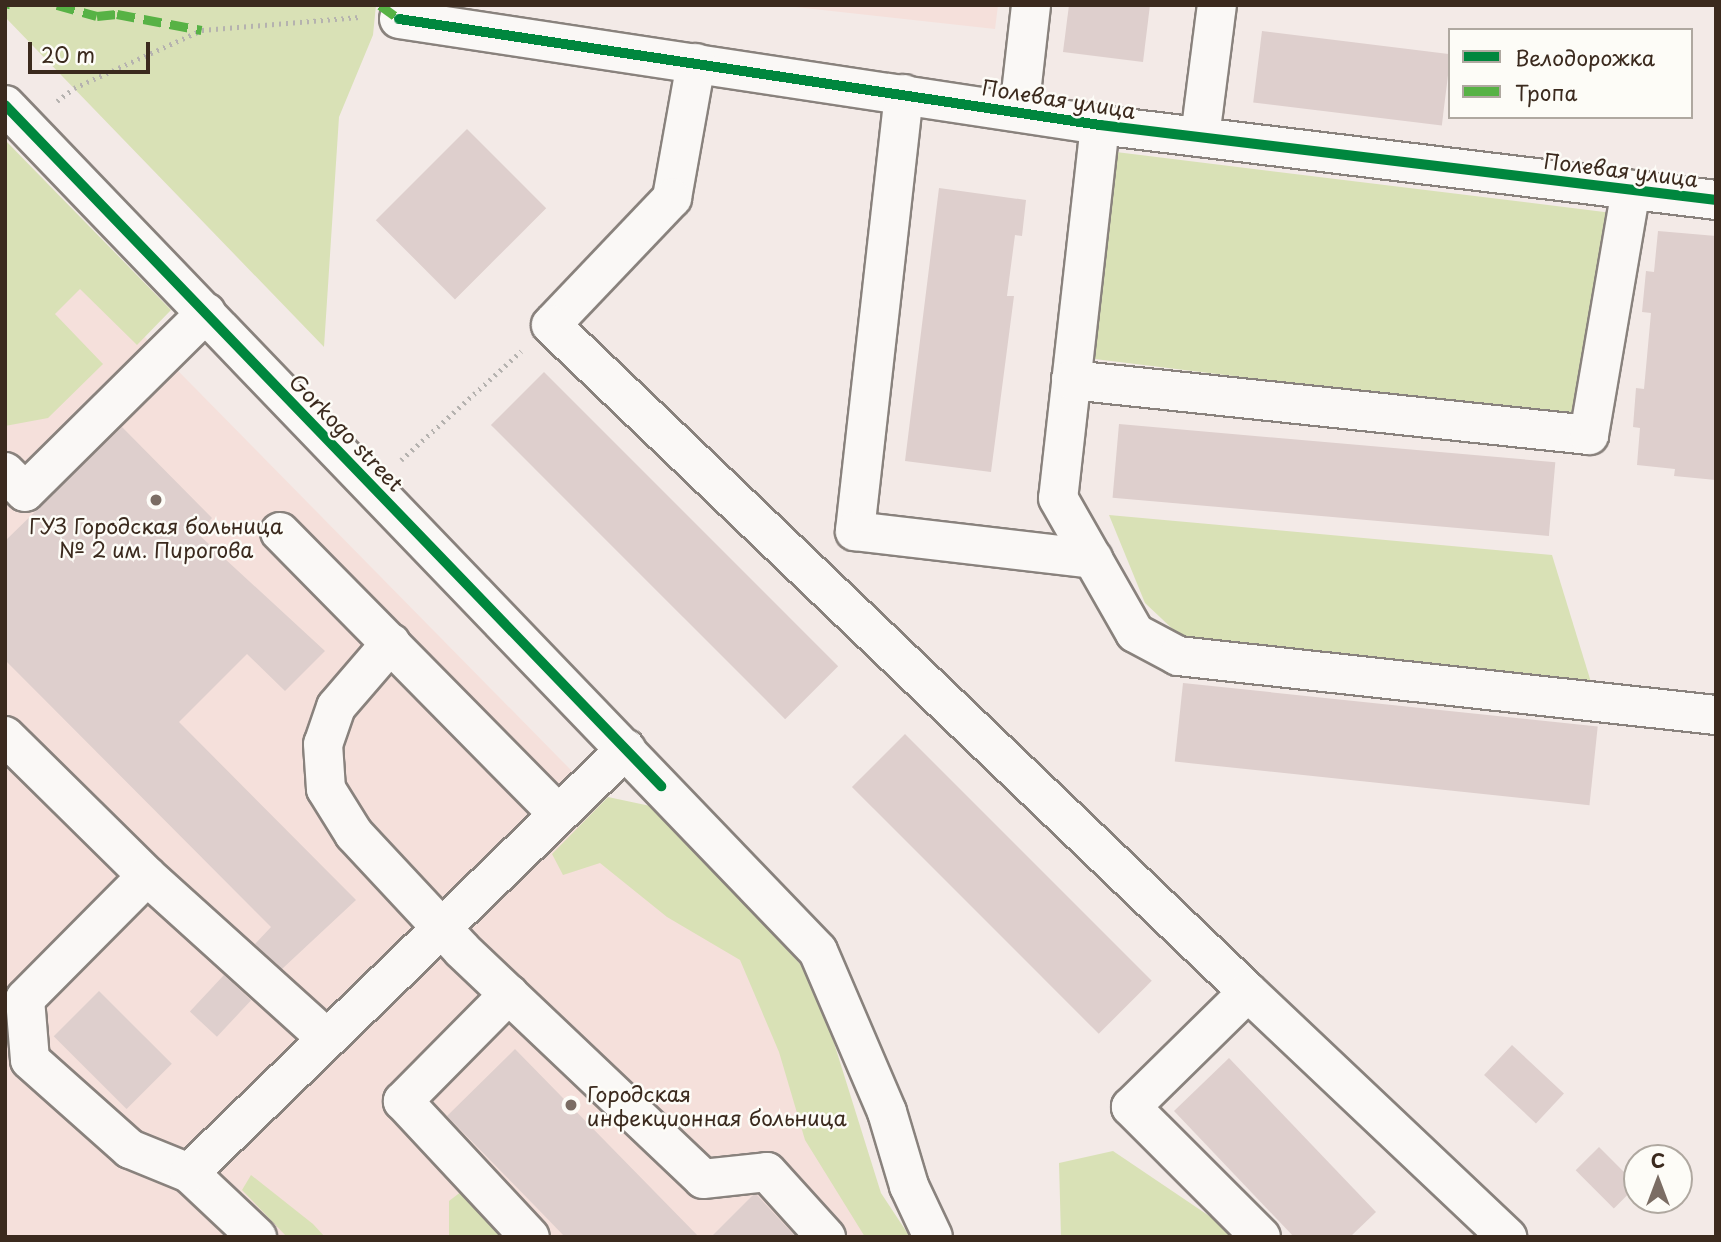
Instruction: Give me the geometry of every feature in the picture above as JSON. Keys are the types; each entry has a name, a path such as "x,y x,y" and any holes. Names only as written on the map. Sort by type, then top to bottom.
{"street":[{"path":"1019,111 1031,5"},
{"path":"1200,137 1217,5"},
{"name":"Полевая улица","path":"419,15 696,63 1100,125 1716,200"},
{"path":"696,63 672,198 551,325 1507,1237"},
{"path":"904,94 855,531 1093,559"},
{"name":"Gorkogo street","path":"16,117 818,951 887,1112 909,1186 933,1237"},
{"path":"1100,125 1058,498 1135,633 1178,656 1716,715"},
{"path":"1071,380 1589,435 1631,190"},
{"path":"5,472 25,492 206,313"},
{"path":"280,532 558,814"},
{"path":"391,643 337,706 323,744 322,768 326,789 354,834 441,928 703,1179 767,1172 826,1237"},
{"path":"5,736 147,876 325,1037"},
{"path":"189,1173 325,1037 625,748"},
{"path":"147,876 25,999 30,1060 130,1149 189,1173 257,1237"},
{"path":"1248,992 1131,1107 1261,1237"},
{"path":"509,994 403,1101 530,1237"}],"path":[{"path":"16,117 202,30 313,19 419,15"},
{"path":"374,488 551,325"}],"shaded area":[{"path":"777,5 998,5 995,29"},
{"name":"ГУЗ Городская больница № 2 им. Пирогова","path":"5,195 810,1013 883,1237 5,1237"}],"green space":[{"path":"5,5 376,5 373,35 339,117 324,347 5,17"},
{"path":"5,140 171,310 137,345 80,289 55,314 103,364 48,418 5,426"},
{"path":"1116,152 1610,213 1585,419 1091,358"},
{"path":"1109,515 1552,555 1594,692 1179,635 1145,603"},
{"path":"608,797 655,807 814,979 881,1193 910,1237 865,1237 805,1140 779,1052 740,960 667,917 600,863 563,875 552,854"},
{"path":"1113,1151 1239,1237 1061,1237 1059,1163"},
{"path":"251,1175 313,1224 325,1237 287,1237 242,1190"},
{"path":"466,1188 510,1237 449,1237 449,1201"}],"building":[{"path":"1069,5 1150,5 1143,62 1063,52"},
{"path":"1262,31 1448,54 1442,126 1253,102"},
{"path":"467,129 546,208 455,299 376,220"},
{"path":"939,188 1026,200 1022,236 1015,235 1007,296 1014,296 991,472 905,461"},
{"path":"1658,231 1716,236 1716,480 1674,476 1675,469 1637,465 1640,428 1633,427 1636,388 1644,389 1651,313 1642,312 1646,271 1654,272"},
{"path":"544,372 838,666 785,719 491,425"},
{"path":"1119,424 1555,462 1549,536 1113,498"},
{"path":"122,427 212,518 198,534 325,651 285,691 247,654 179,722 356,900 282,969 255,944 271,927 5,660 5,541"},
{"path":"1183,683 1598,727 1589,805 1175,762"},
{"path":"905,734 1152,981 1099,1034 852,787"},
{"path":"224,975 251,1000 217,1037 190,1012"},
{"path":"99,991 172,1064 127,1109 54,1036"},
{"path":"1512,1045 1564,1093 1536,1123 1484,1075"},
{"path":"515,1049 699,1237 565,1237 447,1116"},
{"path":"1229,1058 1376,1212 1350,1237 1294,1237 1174,1111"},
{"path":"1599,1147 1623,1171 1623,1199 1614,1209 1576,1170"},
{"path":"753,1195 757,1195 796,1237 711,1237"}],"marked path":[{"path":"57,5 97,16 117,14 202,30"},
{"path":"380,5 399,19"}],"cycle path":[{"path":"399,19 1100,125 1716,200"},
{"path":"5,105 661,786"}],"place":[{"name":"ГУЗ Городская больница № 2 им. Пирогова","path":"156,500"},
{"name":"Городская инфекционная больница","path":"571,1105"}]}
